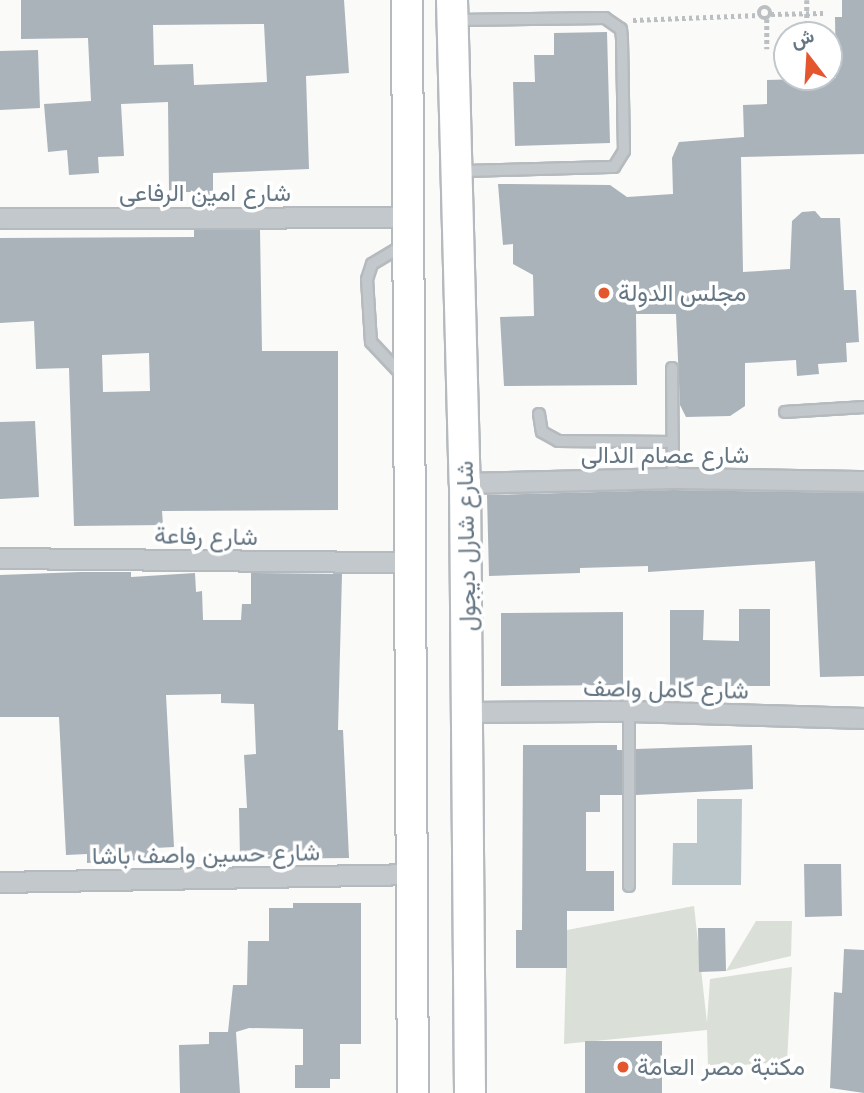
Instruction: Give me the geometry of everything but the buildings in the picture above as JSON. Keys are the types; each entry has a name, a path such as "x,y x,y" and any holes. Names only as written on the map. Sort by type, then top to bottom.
{"main road":[{"path":"407,0 413,1093"},
{"name":"شارع شارل ديجول","path":"452,10 466,483 470,1093"}],"street":[{"name":"شارع امين الرفاعى","path":"0,218 410,228"},
{"name":"شارع عصام الدالى","path":"466,483 673,478 864,481"},
{"name":"شارع رفاعة","path":"0,558 412,562"},
{"name":"شارع كامل واصف","path":"467,712 629,711 864,718"},
{"name":"شارع حسين واصف باشا","path":"0,882 412,874"}],"lane":[{"path":"452,10 614,21 621,29 624,151 614,167 457,171"},
{"path":"410,228 373,264 367,279 371,342 411,391"},
{"path":"672,368 673,478"},
{"path":"785,412 864,407"},
{"path":"539,414 542,432 558,441 673,442"},
{"path":"629,711 629,886"}],"path":[{"path":"807,0 807,21"},
{"path":"759,15 764,7 771,14 823,13"},
{"path":"767,49 767,19 771,14"},
{"path":"614,21 759,15 767,19"}],"shaded area":[{"path":"697,799 742,799 741,885 672,885 673,843 697,843"},
{"path":"694,906 707,1023 710,979 792,967 787,1062 708,1067 707,1030 564,1044 567,930"},
{"path":"756,921 792,921 791,956 726,971"}],"place":[{"name":"مجلس الدولة","path":"604,293"},
{"name":"مكتبة مصر العامة","path":"623,1067"}]}
